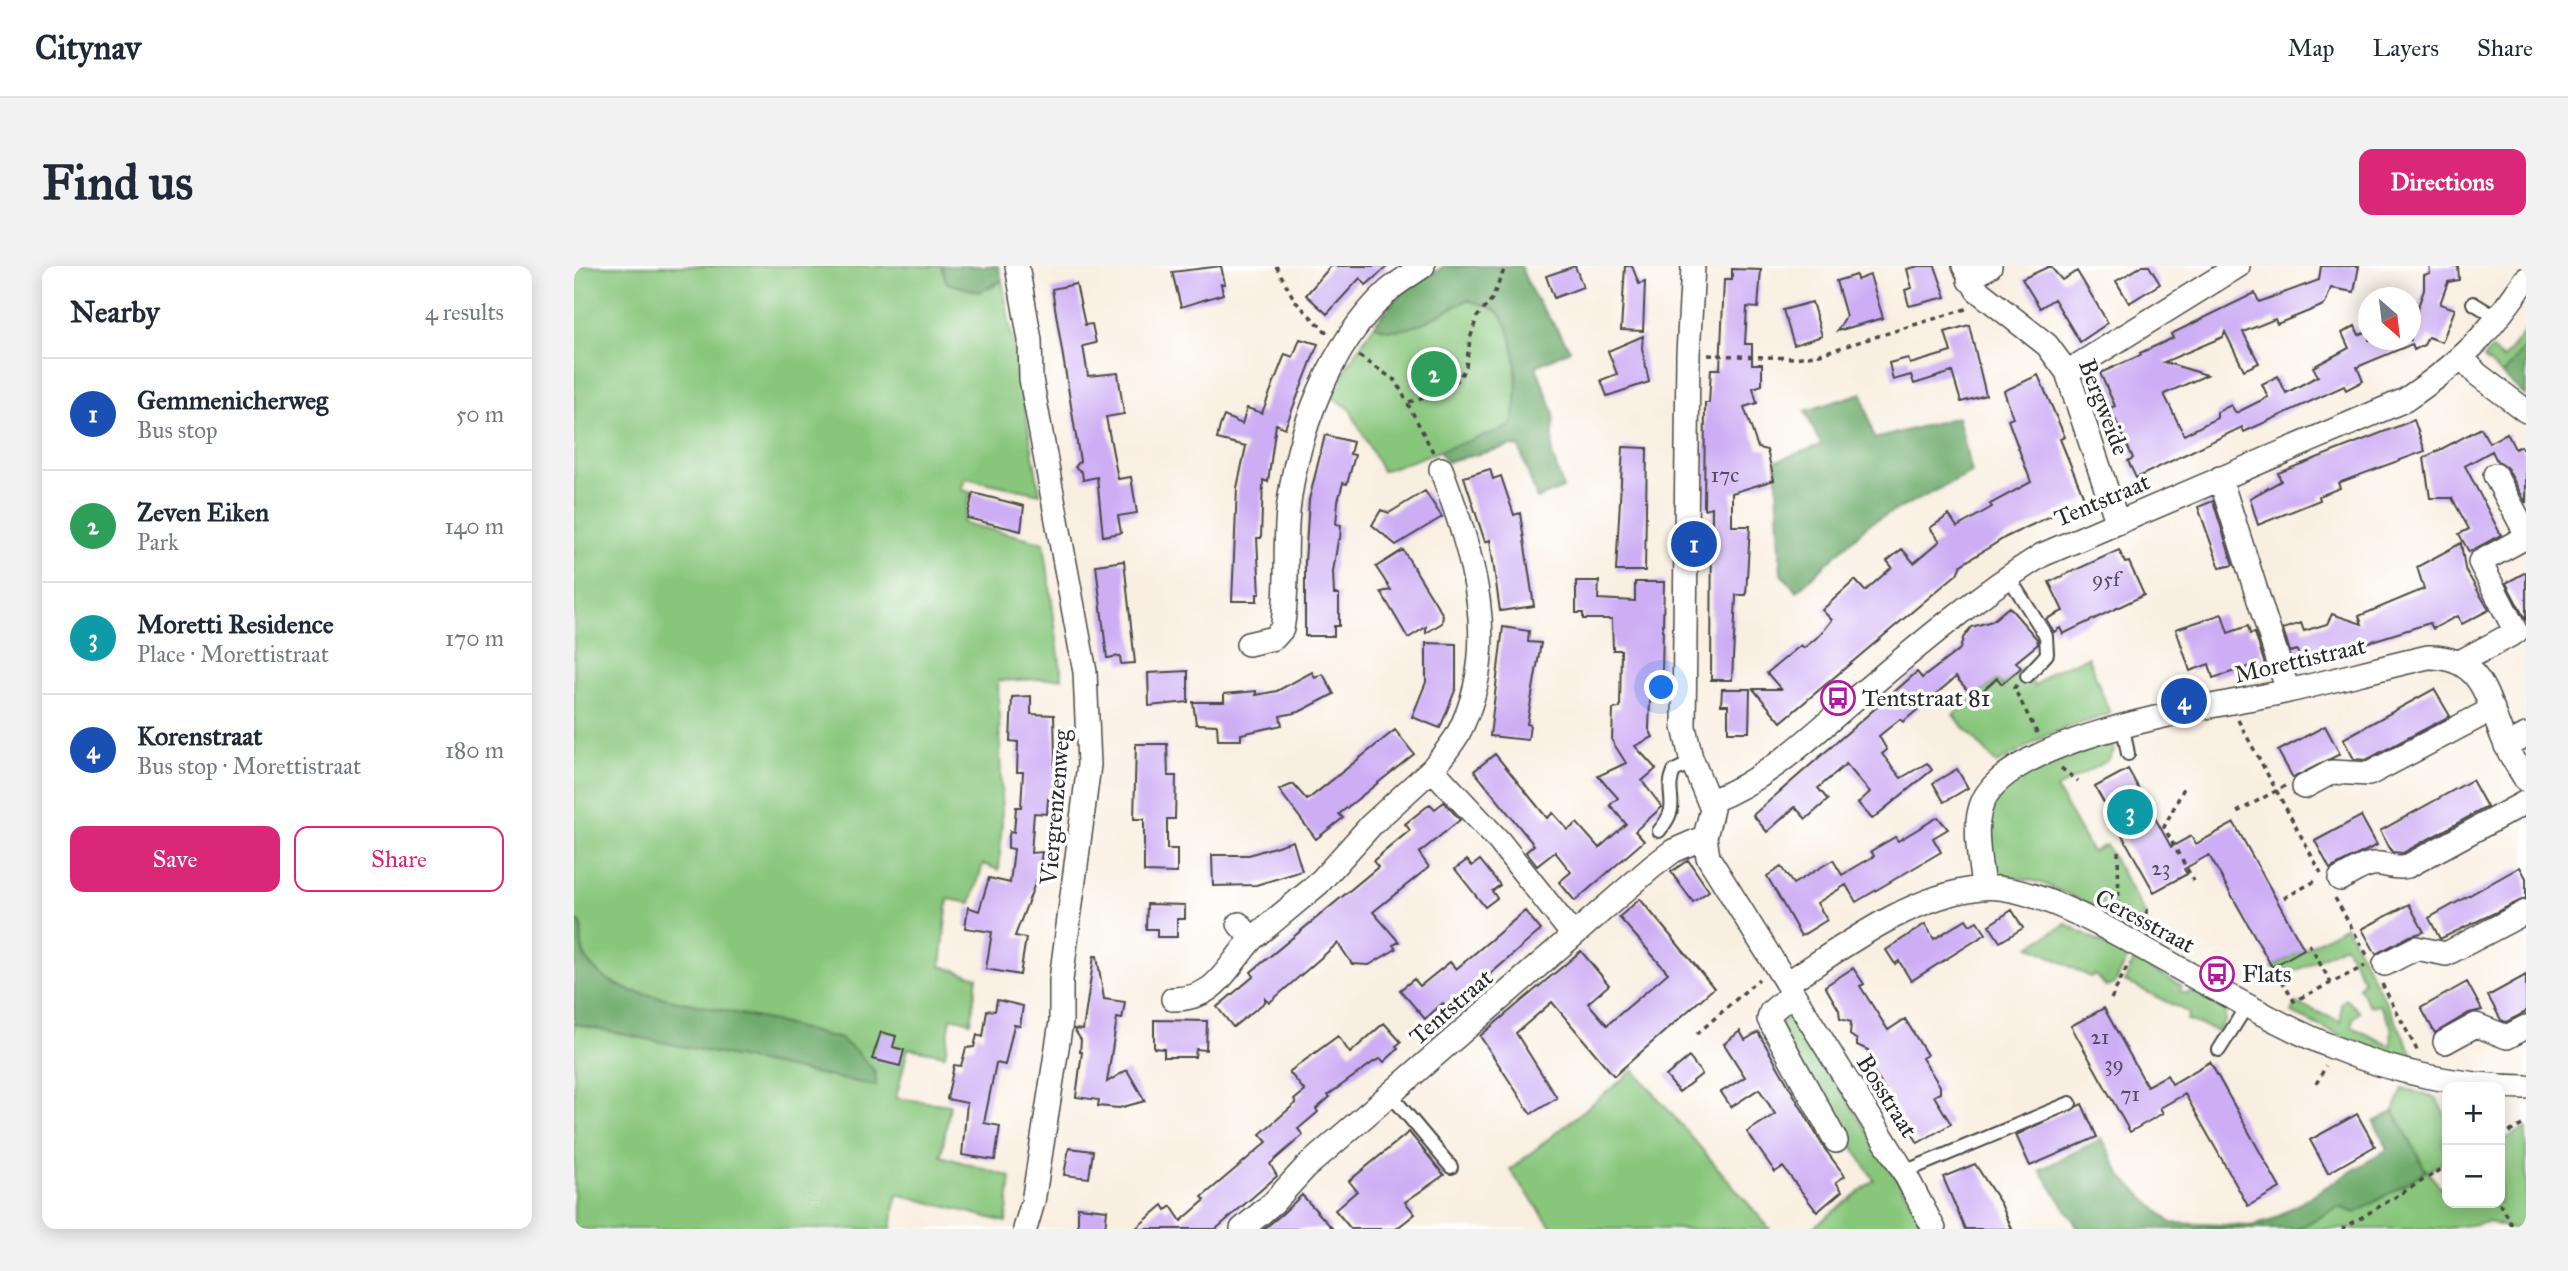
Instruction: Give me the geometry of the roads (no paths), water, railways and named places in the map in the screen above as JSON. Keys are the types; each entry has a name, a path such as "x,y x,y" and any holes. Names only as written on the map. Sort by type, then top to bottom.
{"street":[{"name":"Viergrenzenweg","path":"1017,266 1030,340 1031,379 1085,672 1089,765 1061,980 1060,1022 1033,1202 1024,1229"},
{"path":"1248,644 1275,638 1282,629 1288,509 1304,433 1322,386 1343,345 1389,291 1423,266"},
{"path":"1693,266 1688,354 1684,715 1687,743 1711,802 1711,818 1704,837"},
{"path":"1966,273 1990,266"},
{"path":"2067,372 2238,266"},
{"name":"Bergweide","path":"1966,273 1989,302 2016,318 2048,345 2067,372 2117,521"},
{"name":"Tentstraat","path":"1711,802 1762,777 1922,642 2008,576 2042,555 2404,400 2463,358 2499,319 2526,279"},
{"path":"2463,358 2477,374 2526,411"},
{"path":"1173,999 1192,999 1205,995 1245,932 1318,884 1372,824 1432,769 1457,736 1473,699 1482,653 1479,594 1441,470"},
{"path":"2495,475 2526,535 2480,562 2521,629 2460,662 2474,674 2493,709 2516,741 2526,780"},
{"path":"2220,478 2288,691"},
{"name":"Morettistraat","path":"1983,887 1979,809 1987,793 2002,777 2046,752 2123,727 2428,657 2443,656 2460,662"},
{"path":"2304,787 2332,772 2369,774 2493,709"},
{"path":"1432,769 1499,841 1573,935"},
{"path":"2340,879 2368,864 2396,869 2407,866 2526,802"},
{"name":"Tentstraat","path":"1242,1229 1273,1203 1305,1168 1667,855 1704,837"},
{"name":"Bosstraat","path":"1704,837 1708,858 1903,1171 1934,1229"},
{"name":"Ceresstraat","path":"1785,980 1911,908 1983,887 2007,889 2043,901 2138,945 2334,1048 2384,1065 2486,1086 2526,1087"},
{"path":"2385,964 2416,948 2446,954 2526,912"},
{"path":"1785,980 1769,1019 1836,1141"},
{"path":"2445,1042 2476,1025 2507,1037 2526,1027"}],"lane":[{"path":"2473,303 2499,319"},
{"path":"2008,576 2046,636 2048,654 2027,676"},
{"path":"2123,727 2128,754"},
{"path":"1659,831 1671,817 1673,800 1670,782 1674,771 1693,762"},
{"path":"2219,1050 2248,1004"},
{"path":"1390,1094 1451,1167"},
{"path":"1903,1171 2070,1103"}],"place":[{"name":"Zeven Eiken","path":"1434,374"},
{"name":"Gemmenicherweg","path":"1694,544"},
{"name":"Tentstraat 81","path":"1838,698"},
{"name":"Korenstraat","path":"2184,701"},
{"name":"Moretti Residence","path":"2130,812"},
{"name":"Flats","path":"2217,974"}]}
